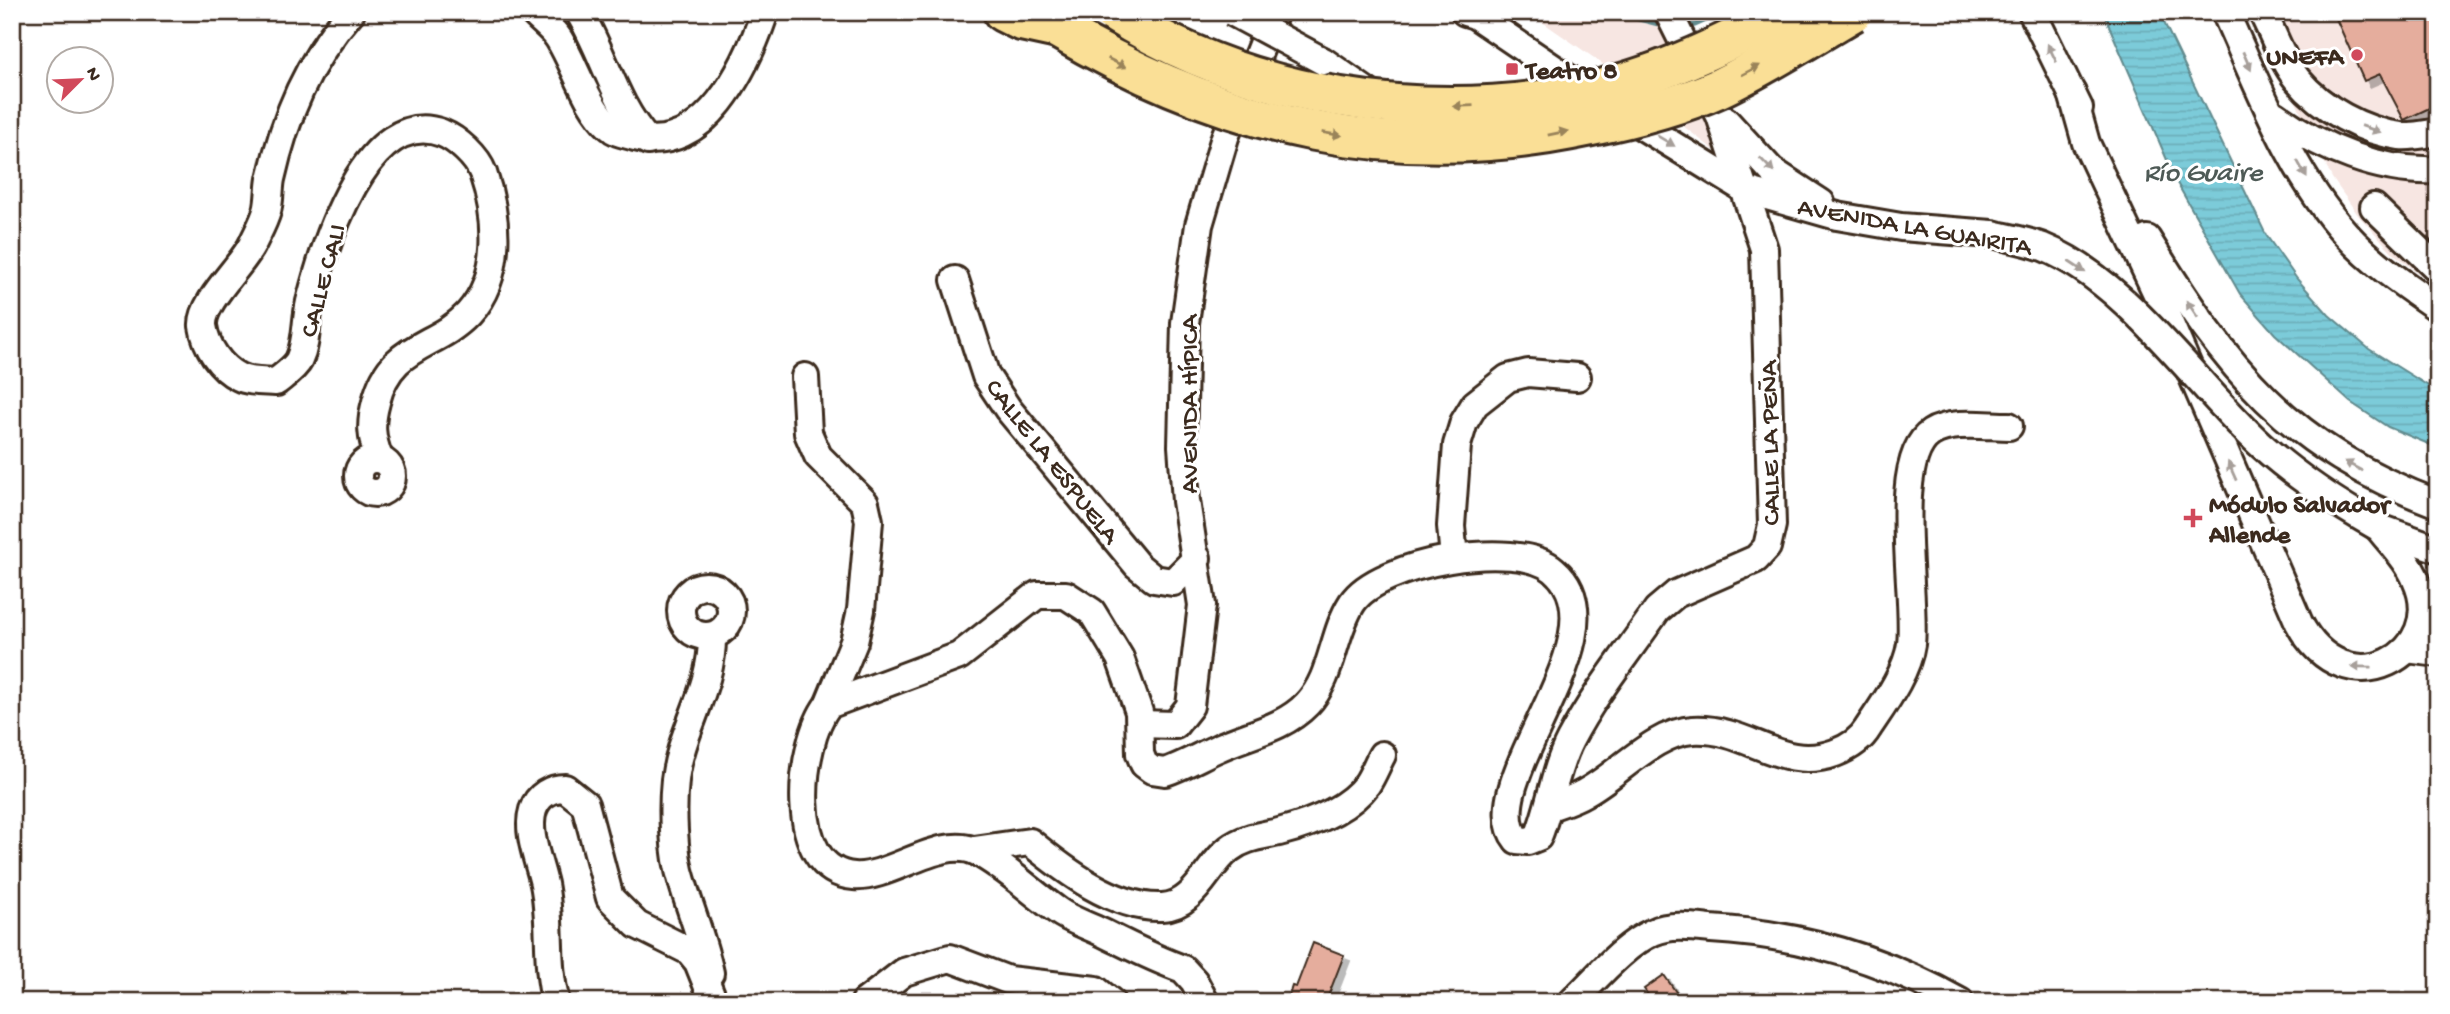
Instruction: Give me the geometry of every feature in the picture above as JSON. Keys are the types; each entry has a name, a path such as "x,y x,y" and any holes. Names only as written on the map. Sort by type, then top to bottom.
{"highway":[{"path":"1003,12 1021,21 1047,21 1114,62 1173,89 1267,120 1343,136 1407,142 1483,144 1534,138 1670,107 1719,88 1853,12"},
{"path":"1113,12 1172,46 1233,70 1313,94 1383,103 1441,106 1504,105 1579,94 1647,75 1734,40 1784,12"}],"street":[{"name":"CALLE CALI","path":"351,12 326,41 306,75 290,110 271,179 268,210 240,266 214,296 203,318 203,327 217,359 239,377 276,382 299,362 310,300 330,231 373,157 391,139 415,128 439,132 456,139 481,168 495,215 494,256 478,301 466,316 409,352 393,365 380,384 371,422 371,438 379,458"},
{"path":"533,12 557,37 588,94 611,128 648,141 684,132 701,123 719,103 752,52 765,12"},
{"path":"579,12 611,86 629,117 648,141"},
{"path":"1232,12 1323,61 1383,103"},
{"name":"AVENIDA HÍPICA","path":"1140,724 1175,724 1190,706 1202,606 1197,558 1186,501 1182,446 1185,323 1199,225 1225,137 1275,12"},
{"name":"AVENIDA LA GUAIRITA","path":"1465,12 1475,15 1606,104 1746,190 1854,219 1901,227 1992,234 2045,248 2078,267 2150,327 2258,443 2286,468 2378,527 2438,550"},
{"path":"1668,12 1720,116 1772,171 1796,188 1854,219"},
{"path":"2032,12 2144,234 2206,331 2250,385 2275,410 2339,459 2438,504"},
{"path":"2225,12 2269,109 2323,208 2375,263 2438,308"},
{"path":"2262,12 2277,46 2297,79 2326,106 2354,122 2381,132 2403,136 2438,132"},
{"path":"2072,93 2086,144 2157,294 2308,640 2327,659 2351,667 2375,667 2407,649 2419,631 2423,605 2417,580"},
{"path":"2269,109 2299,132 2362,159 2414,171 2438,170"},
{"name":"CALLE LA PEÑA","path":"1550,807 1551,791 1570,739 1657,610 1676,594 1696,583 1756,559 1767,547 1772,525 1764,249 1720,116"},
{"path":"2374,206 2438,270"},
{"name":"CALLE LA ESPUELA","path":"955,280 986,376 1008,409 1137,565 1154,579 1173,582 1197,558"},
{"path":"1454,558 1451,526 1457,445 1464,422 1475,404 1508,378 1528,373 1577,377"},
{"path":"805,377 808,433 818,456 864,503 869,521 861,610 854,642 828,705 820,716 804,792 811,843 828,867 839,874 857,877 950,849 974,850 1030,842 1067,873 1115,897 1164,908 1184,899 1198,887 1229,849 1252,837 1308,824 1336,810 1367,784 1382,755"},
{"path":"828,705 959,656 985,638 1022,604 1037,595 1051,593 1066,596 1092,612 1120,658 1139,712 1140,754 1144,764 1153,770 1165,772 1287,721 1308,703 1322,682 1352,602 1385,579 1429,563 1454,558 1523,557 1546,564 1563,578 1572,597 1574,615 1566,663 1512,792 1507,818 1510,831 1517,840 1528,841 1538,837 1550,807 1585,793 1637,755 1691,730 1743,737 1801,761 1822,758 1846,749 1866,732 1898,679 1911,645 1908,488 1920,445 1930,433 1946,426 2009,426"},
{"path":"2378,527 2438,611"},
{"path":"712,636 707,683 688,728 675,779 674,815 681,878 704,946 715,1002"},
{"path":"2407,649 2438,653"},
{"path":"556,1002 551,981 546,897 530,826 533,807 552,788 565,788 585,804 610,898 637,925 689,951 698,962 715,1002"},
{"path":"974,850 1060,913 1183,969 1194,981 1205,1002"},
{"path":"1572,1002 1643,937 1672,927 1743,931 1814,942 1891,967 1960,1002"},
{"path":"865,1002 904,972 950,958 1008,981 1096,990 1111,1002"}],"shaded area":[{"path":"1528,12 1697,12 1679,24 1727,160 1600,62"},
{"name":"UNEFA","path":"2249,12 2438,12 2438,288 2394,254 2358,215 2332,178 2268,43"}],"water":[{"name":"Río Guaire","path":"2103,12 2159,12 2266,235 2297,279 2329,315 2369,349 2438,392 2438,448 2388,427 2350,402 2275,334 2240,294 2177,183"}],"building":[{"path":"2333,12 2438,12 2438,104 2404,120 2380,74 2364,81"},
{"path":"1313,943 1344,955 1327,999 1331,1002 1287,1002 1292,986 1296,987"},
{"path":"1664,975 1683,1002 1653,1002 1644,989"}],"waterway":[{"path":"1612,12 1666,26"},
{"path":"1683,26 1695,25 1724,12"}],"place":[{"name":"UNEFA","path":"2357,55"},
{"name":"Teatro 8","path":"1512,69"},
{"name":"Módulo Salvador Allende","path":"2193,518"}]}
